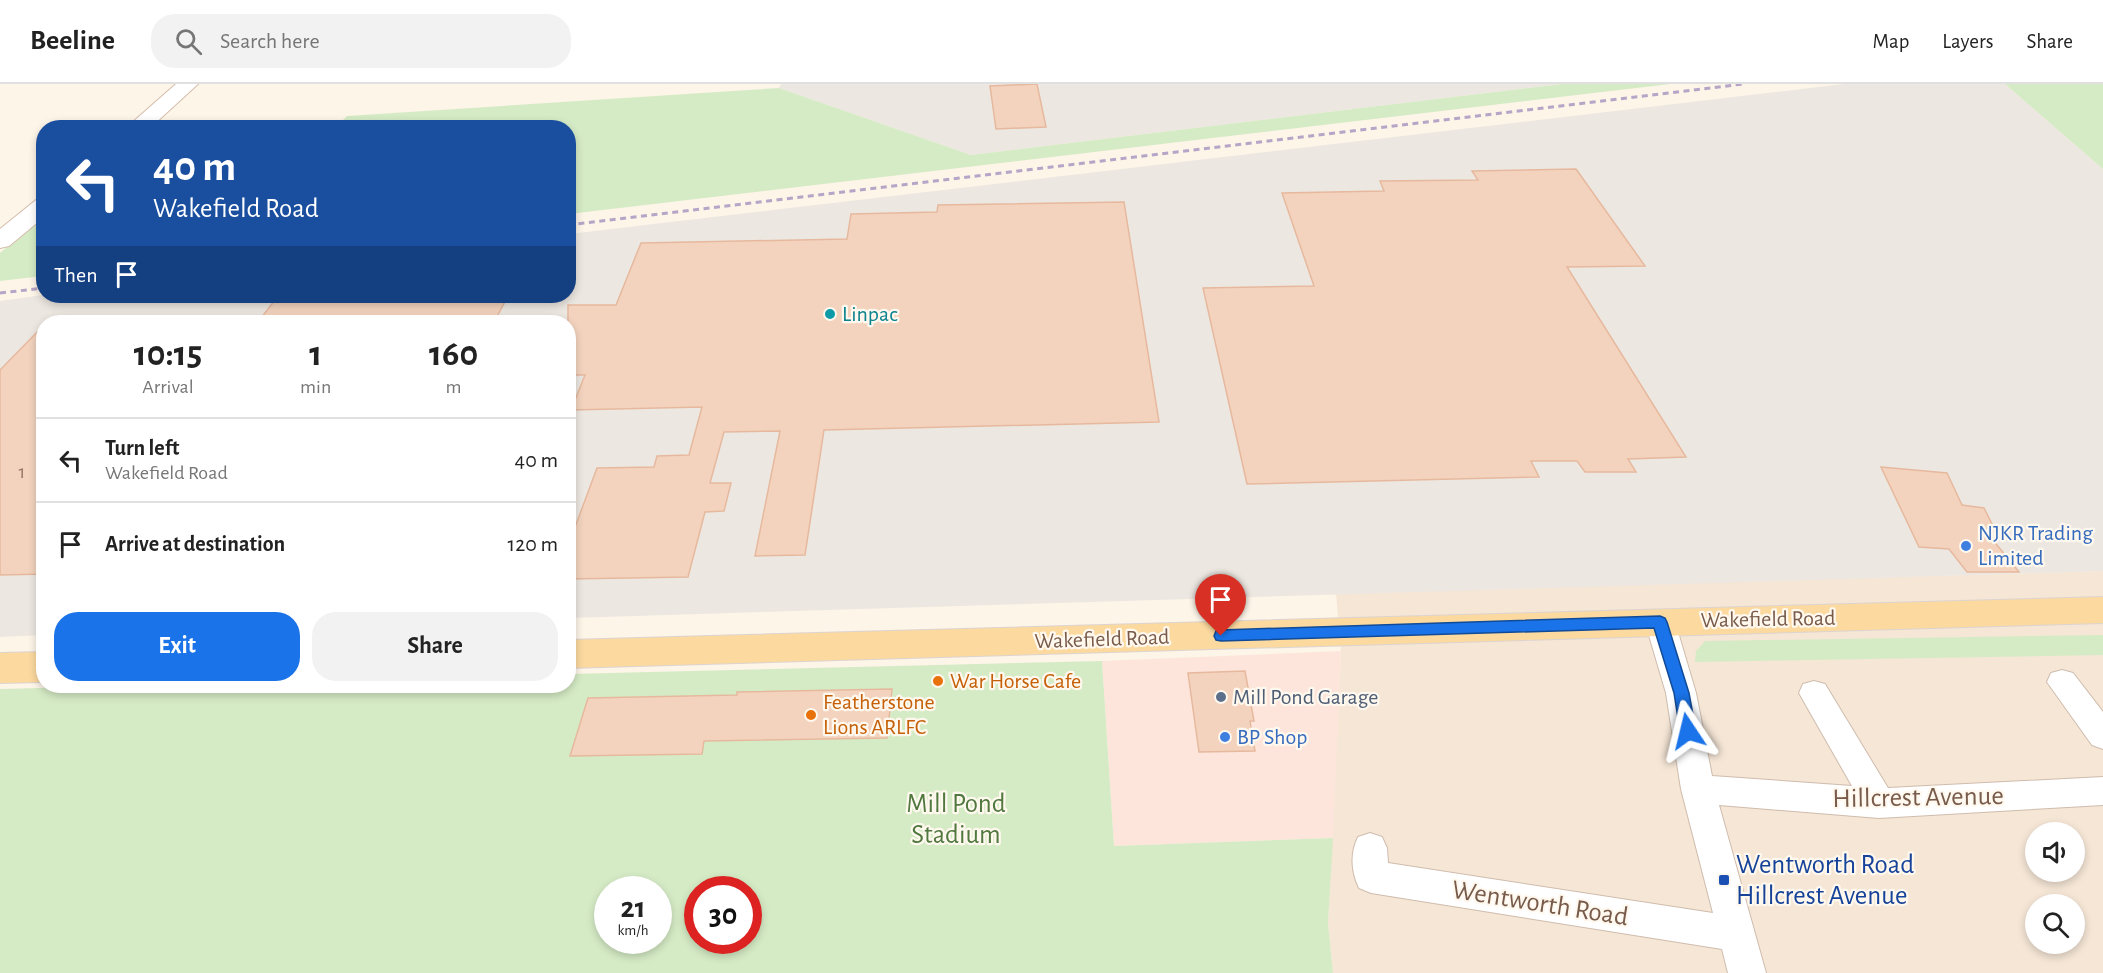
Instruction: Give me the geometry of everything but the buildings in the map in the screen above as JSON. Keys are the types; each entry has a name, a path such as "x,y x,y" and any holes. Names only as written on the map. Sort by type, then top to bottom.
{"main road":[{"path":"145,120 188,84"},
{"path":"0,241 36,212"},
{"name":"Wakefield Road","path":"576,654 2103,610"},
{"path":"0,668 36,667"}],"street":[{"path":"1660,622 1681,693 1698,789 1748,973"},
{"path":"2062,682 2103,736"},
{"path":"1814,693 1879,803"},
{"name":"Hillcrest Avenue","path":"1698,789 1879,803 2103,791"},
{"name":"Wentworth Road","path":"1370,848 1371,877 1737,934"}],"shaded area":[{"path":"781,84 1562,84 971,155 779,88"},
{"path":"1844,84 2005,84 2103,169 2103,571 576,618 576,315 36,315 36,635 0,637 0,301 36,296 36,303 576,303 576,233"},
{"path":"2103,571 2103,973 1333,973 1328,923 1341,651 1336,593"},
{"path":"1341,651 1333,838 1114,846 1102,661"}],"green space":[{"path":"1562,84 1670,84 576,213 576,120 343,120 347,116 779,88 971,155"},
{"path":"2005,84 2103,84 2103,169"},
{"path":"36,222 36,277 0,281 0,253"},
{"path":"2103,635 2103,655 1695,662 1696,651 1705,641"},
{"name":"Mill Pond Stadium","path":"1102,661 1114,846 1333,838 1328,923 1333,973 0,973 0,689 36,688 36,693 576,693 576,674"}],"railway":[{"path":"576,224 1743,84"},
{"path":"0,293 36,289"}],"place":[{"name":"Linpac","path":"830,314"},
{"name":"NJKR Trading Limited","path":"1966,546"},
{"name":"War Horse Cafe","path":"938,681"},
{"name":"Mill Pond Garage","path":"1221,697"},
{"name":"Featherstone Lions ARLFC","path":"811,715"},
{"name":"BP Shop","path":"1225,737"},
{"name":"Wentworth Road Hillcrest Avenue","path":"1724,880"}],"route":[{"path":"1221,636 1660,622 1681,693 1688,731"}]}
